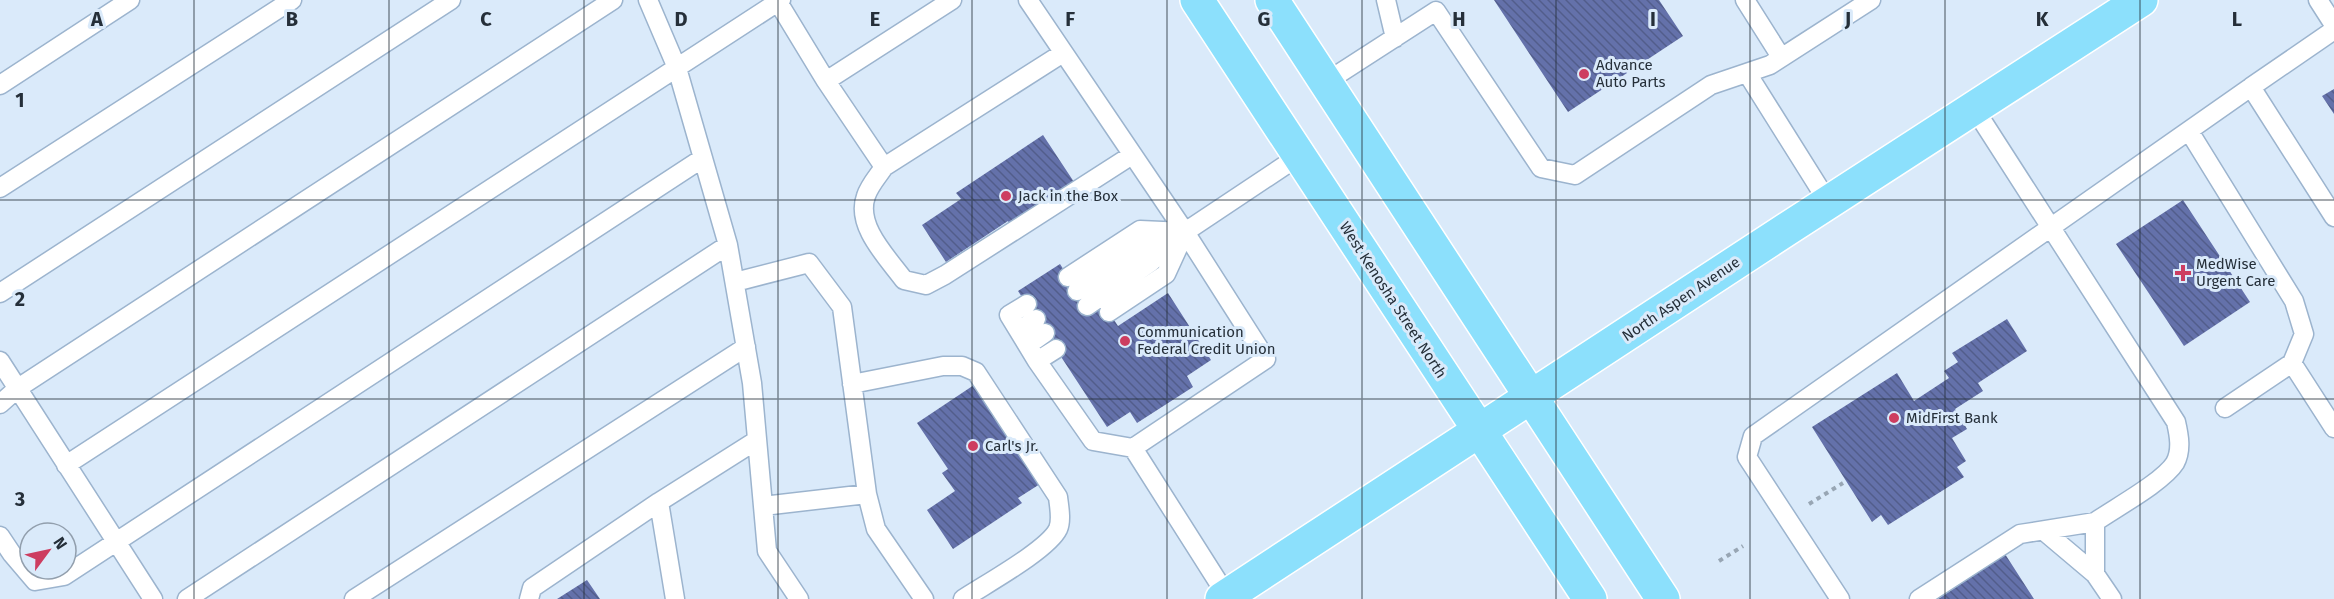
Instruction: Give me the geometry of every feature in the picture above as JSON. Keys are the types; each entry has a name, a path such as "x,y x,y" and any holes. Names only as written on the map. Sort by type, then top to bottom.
{"main road":[{"name":"West Kenosha Street North","path":"1197,0 1590,599"},
{"path":"1272,0 1663,599"},
{"name":"North Aspen Avenue","path":"1233,596 1479,431 2141,0"}],"lane":[{"path":"0,85 130,0"},
{"path":"0,188 292,0"},
{"path":"0,293 451,0"},
{"path":"0,404 18,388 613,0"},
{"path":"648,0 677,68 728,245 752,383 767,551 799,599"},
{"path":"826,81 951,0"},
{"path":"1028,0 1185,232 1266,359 1133,448 1093,441 1028,346 1009,315 1036,319 1028,346"},
{"path":"1386,0 1395,38"},
{"path":"1745,0 1781,57"},
{"path":"1326,82 1436,11 1541,168 1575,175 1711,84 1770,64 1871,0"},
{"path":"2318,0 2334,25"},
{"path":"66,465 677,68 770,3 884,167"},
{"path":"1839,599 1747,457 1753,436 2334,30"},
{"path":"1063,53 884,167 865,196 864,220 875,239 904,280 926,285 1131,155"},
{"path":"1747,72 1828,202"},
{"path":"2251,87 2334,217"},
{"path":"1919,599 2020,534 2095,522 2165,474 2176,462 2180,440 2176,422 1974,108"},
{"path":"2189,131 2294,301 2304,334 2292,363 2224,408"},
{"path":"1185,232 1140,230 1077,291 1152,262 1185,232 1299,156"},
{"path":"0,536 35,581 64,576 703,158"},
{"path":"1109,312 1166,274 1185,232"},
{"path":"187,599 728,245"},
{"path":"735,282 809,263 842,307 867,494 876,529 924,599"},
{"path":"1028,346 1056,349"},
{"path":"354,599 746,347"},
{"path":"0,361 153,599"},
{"path":"2292,363 2334,428"},
{"path":"852,384 943,366 962,366 976,372 1058,496 1060,511 1058,529 1045,544 963,599"},
{"path":"529,599 532,588 659,502 757,440"},
{"path":"1133,448 1233,596"},
{"path":"763,506 867,494"},
{"path":"659,502 675,599"},
{"path":"2095,522 2095,574"},
{"path":"2043,531 2095,574 2112,599"}],"path":[{"path":"1801,509 1843,483"},
{"path":"1719,561 1743,546"}],"building":[{"name":"Advance Auto Parts","path":"1494,0 1659,0 1683,36 1568,112"},
{"path":"2334,89 2334,114 2322,96"},
{"name":"Jack in the Box","path":"1043,135 1074,182 1010,225 1008,221 946,262 922,225 961,199 956,193"},
{"name":"MedWise Urgent Care","path":"2183,200 2250,302 2184,346 2116,244"},
{"name":"Communication Federal Credit Union","path":"1060,264 1087,306 1099,297 1118,326 1168,293 1211,360 1187,376 1193,387 1137,423 1130,412 1107,427 1018,291"},
{"name":"MidFirst Bank","path":"2007,319 2027,351 1978,383 1983,391 1955,409 1967,429 1952,438 1966,461 1957,467 1964,477 1888,525 1881,515 1872,522 1812,427 1897,373 1914,401 1949,378 1944,371 1958,362 1952,353"},
{"name":"Carl's Jr.","path":"974,385 1040,484 1018,498 1022,503 953,549 927,510 955,491 942,473 948,469 917,423"},
{"path":"2005,554 2034,599 1938,599"},
{"path":"587,580 600,599 557,599"}],"place":[{"name":"Advance Auto Parts","path":"1584,74"},
{"name":"Jack in the Box","path":"1006,196"},
{"name":"MedWise Urgent Care","path":"2183,273"},
{"name":"Communication Federal Credit Union","path":"1125,341"},
{"name":"MidFirst Bank","path":"1894,418"},
{"name":"Carl's Jr.","path":"973,446"}]}
